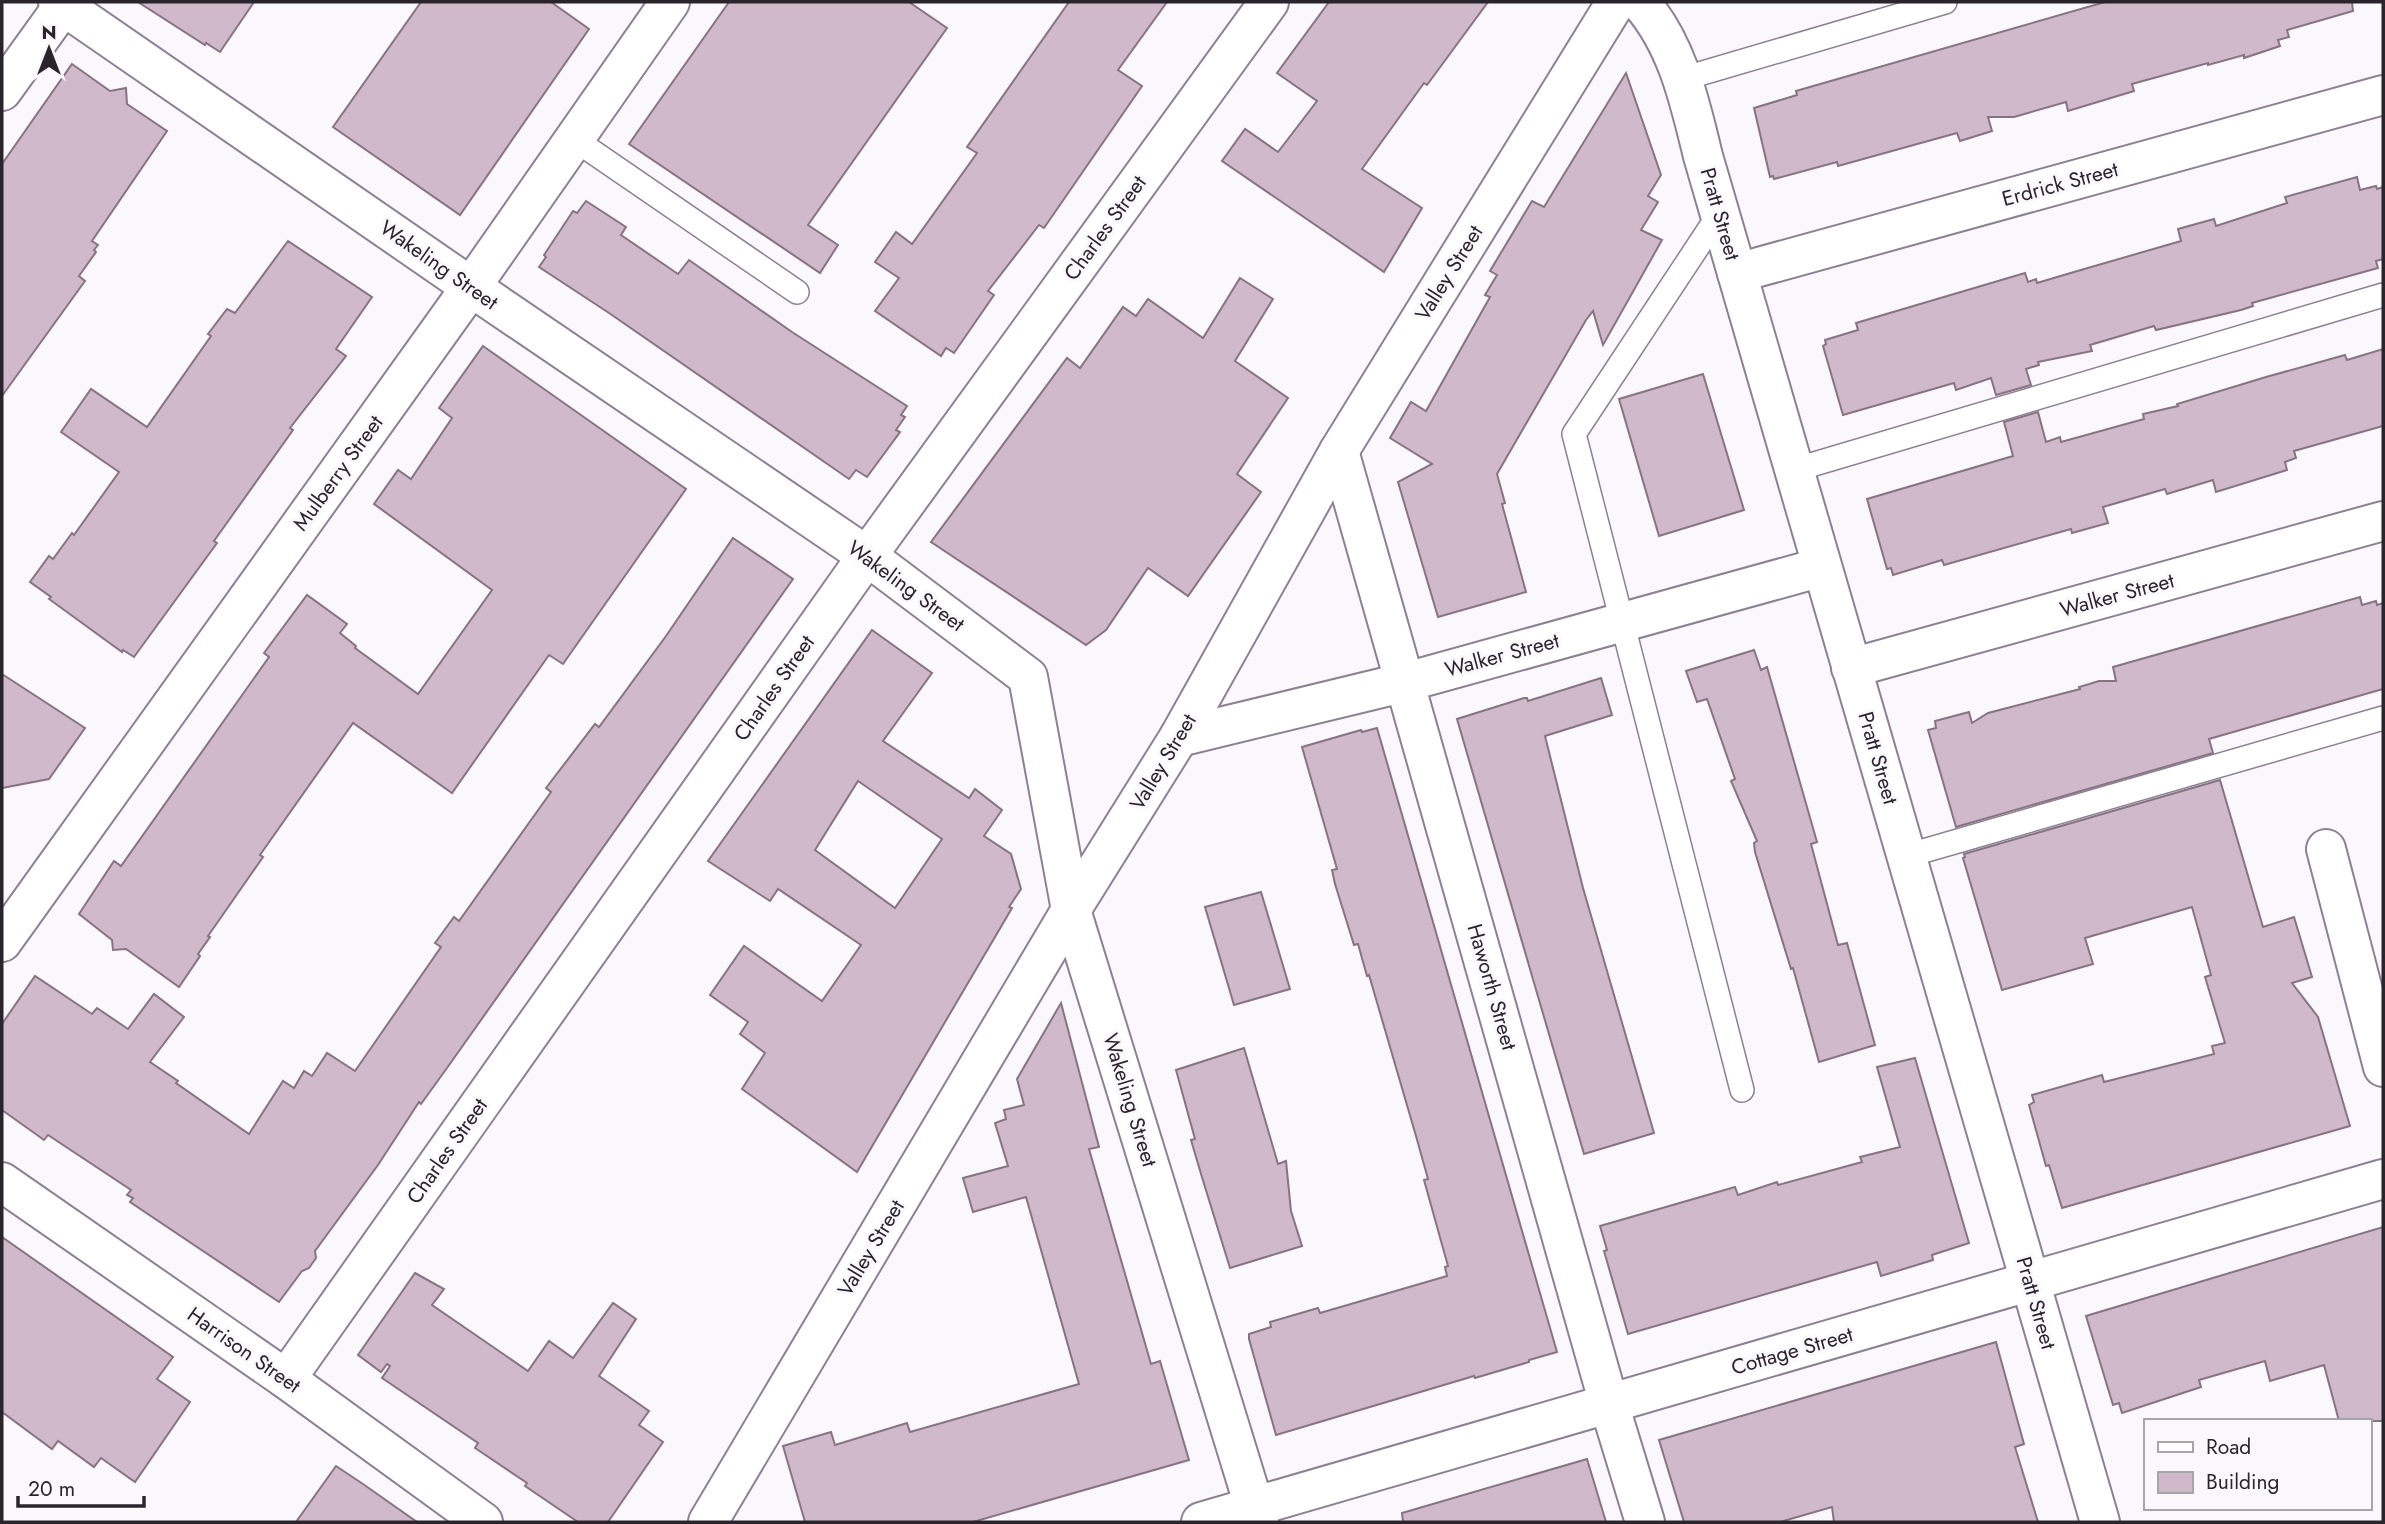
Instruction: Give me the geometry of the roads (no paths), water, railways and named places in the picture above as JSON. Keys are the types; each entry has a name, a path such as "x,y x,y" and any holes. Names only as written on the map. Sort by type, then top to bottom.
{"street":[{"name":"Mulberry Street","path":"2,942 471,287 670,2"},
{"name":"Charles Street","path":"286,1379 867,556 1269,2"},
{"name":"Valley Street","path":"708,1522 1071,910 1180,737 1339,451 1616,2"},
{"name":"Pratt Street","path":"1640,2 1671,47 1682,79 2100,1522"},
{"name":"Wakeling Street","path":"62,3 471,287 867,556 1028,677 1071,910 1257,1515"},
{"path":"2,91 62,3"},
{"name":"Erdrick Street","path":"1737,274 2383,95"},
{"name":"Haworth Street","path":"1339,451 1609,1404 1645,1522"},
{"name":"Walker Street","path":"1851,668 2383,521"},
{"name":"Walker Street","path":"1180,737 1406,682 1822,567"},
{"path":"2326,849 2383,1067"},
{"name":"Cottage Street","path":"1201,1522 1257,1515 1609,1404 2383,1179"},
{"name":"Harrison Street","path":"2,1182 286,1379 483,1522"}],"lane":[{"path":"1682,79 1945,2"},
{"path":"574,139 797,292"},
{"path":"1720,213 1574,434 1742,1090"},
{"path":"1794,470 2383,295"},
{"path":"1906,856 2383,718"}]}
